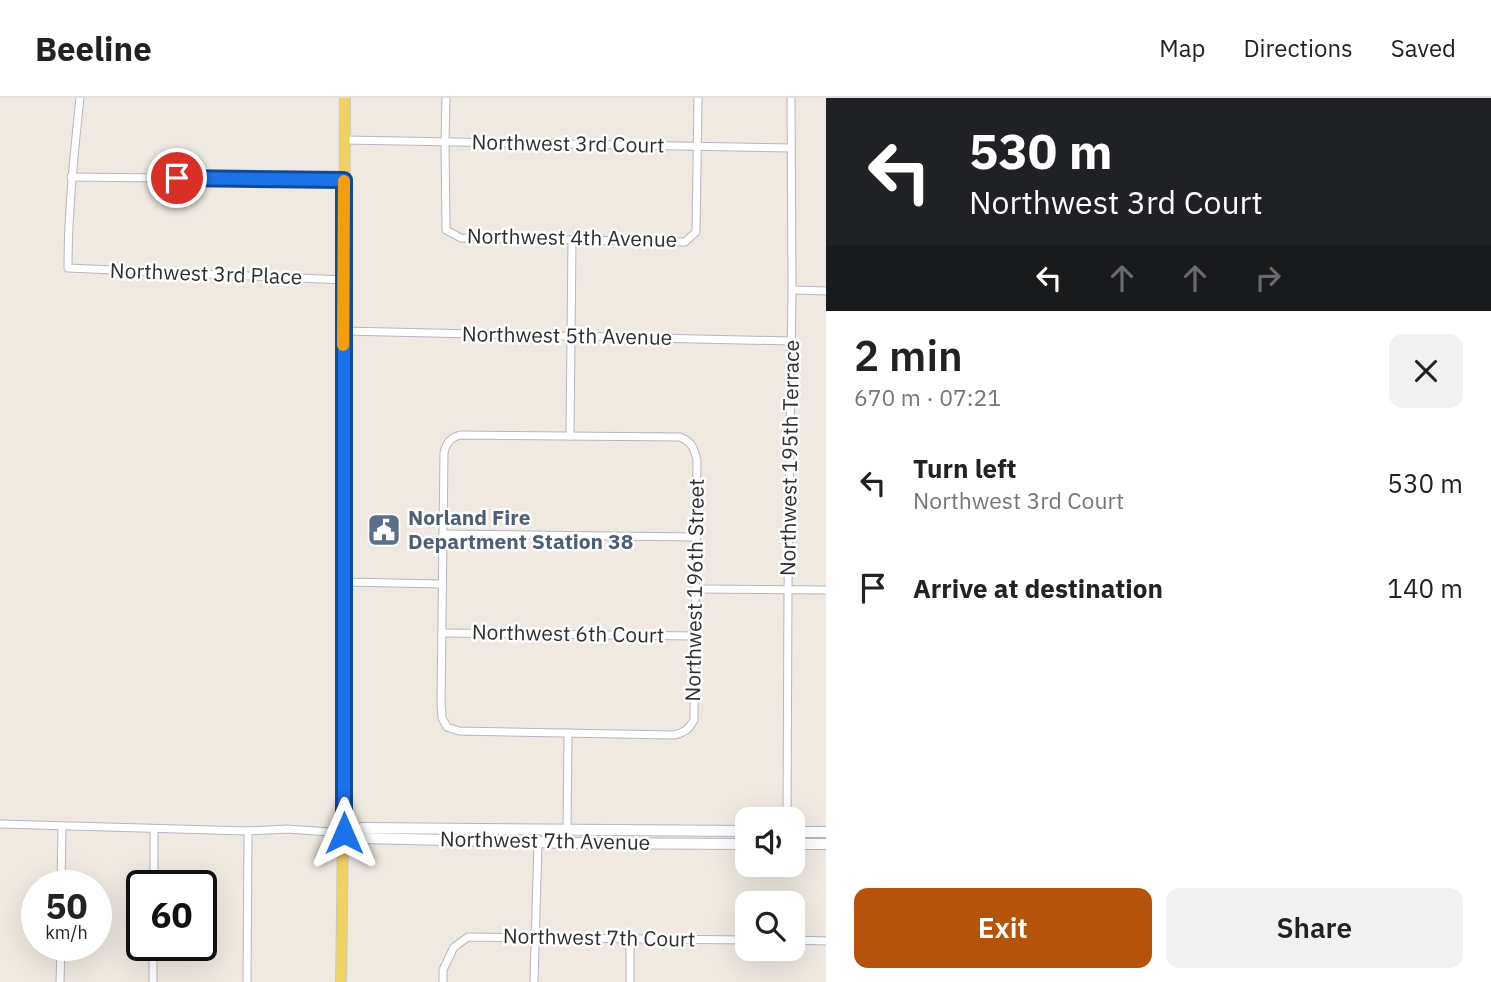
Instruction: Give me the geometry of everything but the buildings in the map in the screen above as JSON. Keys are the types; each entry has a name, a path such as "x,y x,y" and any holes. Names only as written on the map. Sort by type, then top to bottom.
{"main road":[{"path":"341,982 344,833 345,98"}],"street":[{"path":"80,98 71,177 344,180"},
{"path":"445,142 446,98"},
{"path":"698,98 698,146"},
{"name":"Northwest 195th Terrace","path":"787,807 792,98"},
{"name":"Northwest 3rd Court","path":"345,140 791,148"},
{"name":"Northwest 4th Avenue","path":"445,142 446,230 461,238 685,242 696,232 698,146"},
{"name":"Northwest 3rd Place","path":"71,177 68,268 344,280"},
{"path":"567,830 568,733 459,731 447,727 442,718 442,584 444,453 449,440 460,435 570,436 572,240"},
{"path":"792,290 826,291"},
{"name":"Northwest 5th Avenue","path":"343,331 791,341"},
{"name":"Northwest 196th Street","path":"568,733 674,734 685,732 691,727 694,720 697,460 693,447 680,437 570,436"},
{"path":"443,534 696,537"},
{"path":"345,582 442,584"},
{"path":"696,589 826,590"},
{"name":"Northwest 6th Court","path":"442,633 695,636"},
{"name":"Northwest 7th Avenue","path":"0,824 287,830 344,833 363,838 735,844"},
{"path":"61,870 62,826"},
{"name":"Northwest 7th Avenue","path":"344,833 362,828 735,831"},
{"path":"154,829 154,870"},
{"path":"247,982 248,831"},
{"path":"805,832 826,832"},
{"path":"534,982 538,842"},
{"path":"805,844 826,844"},
{"name":"Northwest 7th Court","path":"443,982 443,970 454,947 468,937 735,940"},
{"path":"630,938 630,982"},
{"path":"805,940 826,941"},
{"path":"60,982 61,961"},
{"path":"153,961 153,982"}],"slow traffic":[{"path":"343,345 344,181"}],"place":[{"name":"Norland Fire Department Station 38","path":"384,530"}],"route":[{"path":"177,178 344,180 344,833"}]}
